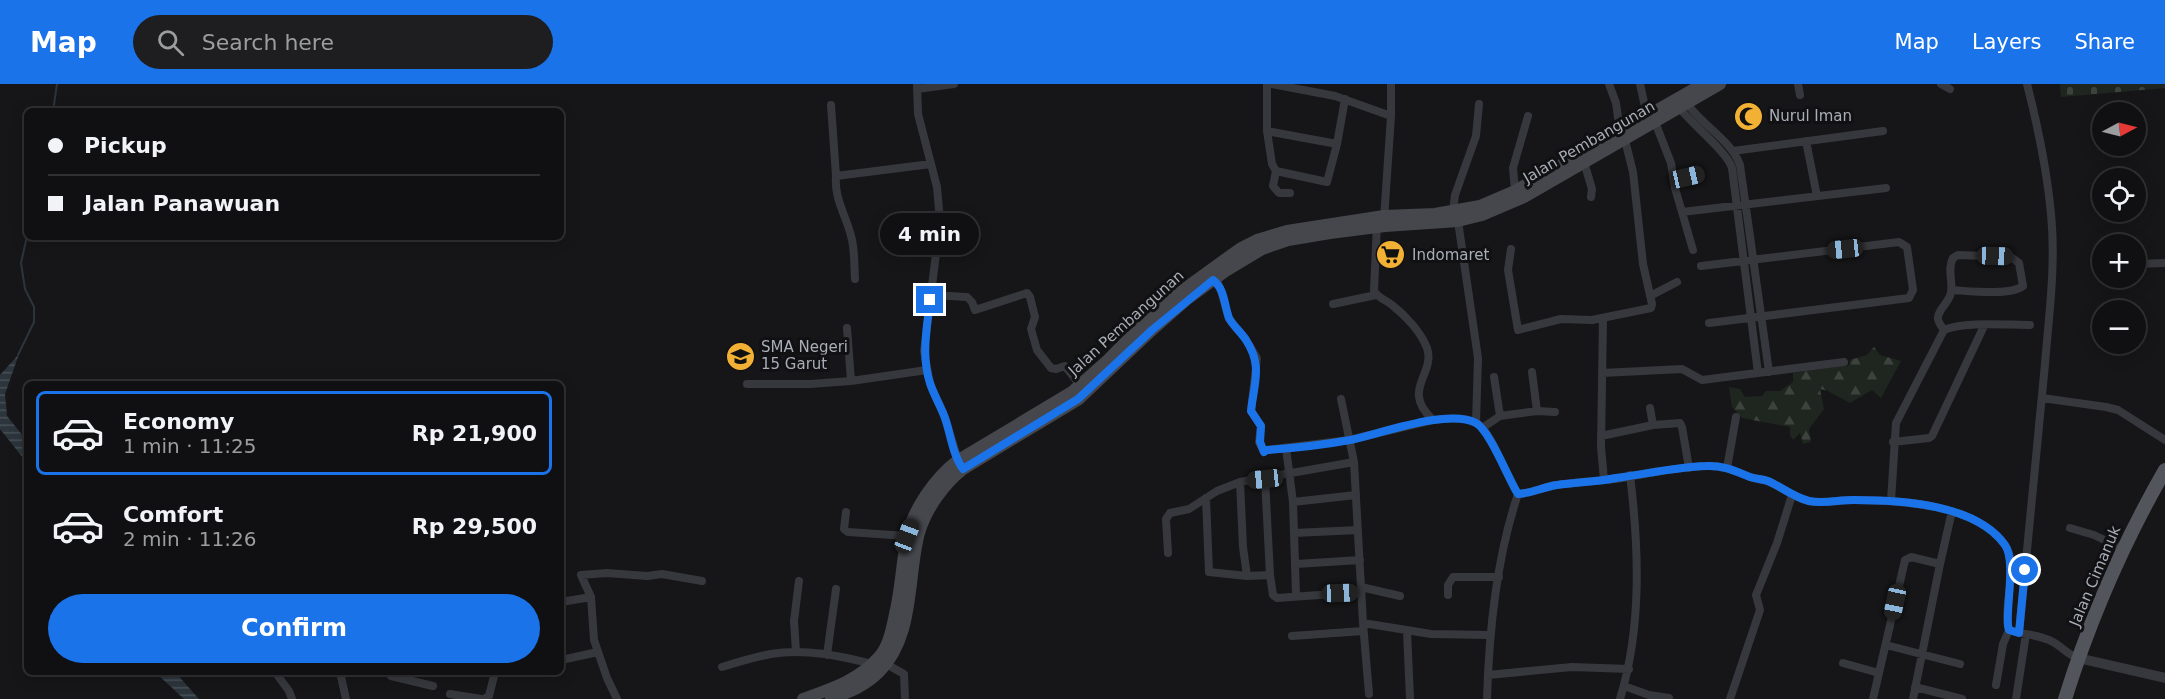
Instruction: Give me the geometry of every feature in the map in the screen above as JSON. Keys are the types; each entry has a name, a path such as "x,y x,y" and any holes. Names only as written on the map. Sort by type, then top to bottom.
{"main road":[{"name":"Jalan Pembangunan","path":"1681,102 1703,84"},
{"name":"Jalan Pembangunan","path":"1456,216 1515,191 1622,136 1681,102 1720,84"},
{"name":"Jalan Pembangunan","path":"803,699 850,681 872,664 886,648 901,587 907,536 917,510 946,470 960,465 1078,399 1180,292 1226,264 1257,240 1287,231 1482,215 1524,196 1584,162 1622,136"},
{"name":"Jalan Pembangunan","path":"831,699 855,690 879,672 897,646 904,623 919,532 926,514 960,465 1080,385 1139,335 1213,280 1226,264"},
{"name":"Jalan Cimanuk","path":"2065,699 2078,658 2123,549 2165,470"}],"street":[{"path":"954,84 917,86 918,114 937,187 940,221 924,351 930,384 944,415 960,465"},
{"path":"1267,84 1267,131 1272,164 1276,171 1273,186 1275,190 1283,194 1290,194"},
{"path":"1275,84 1311,87 1391,116"},
{"path":"1335,84 1335,96"},
{"path":"1391,84 1391,116 1373,285 1376,295 1397,309 1424,340 1428,356 1418,399 1424,411 1433,420"},
{"path":"1511,249 1508,270 1518,330 1561,319 1592,320 1648,310 1652,304 1643,264 1633,172 1609,84"},
{"path":"1640,84 1671,163 1693,250"},
{"path":"1798,84 1800,95"},
{"path":"1941,84 1950,89"},
{"path":"2026,84 2029,106"},
{"path":"2016,699 2051,286 2051,214 2042,151 2026,84"},
{"path":"1276,171 1327,182 1345,99"},
{"path":"1681,102 1730,163 1740,204 1749,260 1756,317 1758,373"},
{"path":"1479,104 1476,135 1455,195 1456,216 1478,358 1479,425 1494,446 1506,475 1518,494 1506,539 1490,635 1487,699"},
{"path":"831,105 835,186 851,236 855,279"},
{"path":"1515,191 1513,168 1528,116"},
{"path":"1701,126 1733,151 1742,170 1740,204"},
{"path":"1267,131 1337,144"},
{"path":"1733,151 1883,131"},
{"path":"1806,141 1817,196"},
{"path":"1584,162 1592,189 1591,196"},
{"path":"836,176 931,164"},
{"path":"1674,180 1700,174"},
{"path":"1682,212 1886,188"},
{"path":"1701,266 1899,242 1907,247 1913,290 1909,298 1709,323"},
{"path":"1944,330 1938,316 1952,290 1951,260 1958,255 2011,257 2019,263 2024,279 2020,289 1952,290"},
{"path":"2146,263 2165,262"},
{"path":"1213,280 1218,283 1229,319 1245,338 1257,358 1251,411 1261,426 1260,447 1264,452 1350,440 1433,420 1452,418 1479,425 1500,416 1537,411 1555,412"},
{"path":"1650,296 1677,282"},
{"path":"931,295 967,297 975,310 1027,293 1035,317 1031,328 1041,358 1053,369 1065,366 1080,385"},
{"path":"1333,304 1376,295"},
{"path":"1756,317 1769,372"},
{"path":"1603,318 1601,436 1604,480"},
{"path":"1890,501 1896,423 1944,330 1952,326 2030,325"},
{"path":"1893,442 1932,436 1984,326"},
{"path":"847,328 851,381"},
{"path":"1602,373 1682,369 1702,380 1844,362"},
{"path":"747,384 810,384 851,381 927,370"},
{"path":"1532,372 1537,411"},
{"path":"1494,377 1500,416"},
{"path":"2042,398 2118,410 2165,440"},
{"path":"1341,399 1354,462 1369,694"},
{"path":"1650,408 1653,425"},
{"path":"1727,468 1736,417"},
{"path":"1601,436 1653,425 1680,423 1689,468"},
{"path":"1286,448 1293,502 1296,595"},
{"path":"1168,553 1166,519 1170,513 1189,509 1217,491 1240,482 1354,462"},
{"path":"1518,494 1532,493 1555,485 1708,465 1727,468 1767,481 1792,495 1820,503 1850,500 1890,501 1952,511 1982,523 1995,534 2009,553 2011,565 2009,630 2003,644 1996,685"},
{"path":"1620,699 1629,669 1637,592 1635,519 1630,475"},
{"path":"1265,479 1271,591 1275,597 1361,590 1400,596"},
{"path":"1240,482 1246,576"},
{"path":"1293,502 1356,495"},
{"path":"1730,699 1760,612 1756,595 1777,543 1792,495"},
{"path":"1206,498 1208,571 1246,576 1270,574"},
{"path":"1913,699 1952,511"},
{"path":"846,512 844,529 848,532 907,536"},
{"path":"2070,528 2094,535 2123,549"},
{"path":"1294,533 1358,530"},
{"path":"1873,699 1905,560 1911,557 1940,564"},
{"path":"1296,564 1360,560"},
{"path":"617,699 594,640 591,597 582,577 583,574 647,576 662,574 702,581"},
{"path":"1448,595 1448,585 1453,577 1499,577"},
{"path":"796,652 794,621 799,581"},
{"path":"827,655 836,589"},
{"path":"564,602 591,597"},
{"path":"1292,636 1363,627 1431,634 1490,635"},
{"path":"2009,630 2053,642 2065,652 2078,658 2165,678"},
{"path":"1407,631 1410,699"},
{"path":"1886,645 1960,664"},
{"path":"564,659 598,652"},
{"path":"722,667 772,653 796,652 827,655 872,664"},
{"path":"1843,663 1879,673"},
{"path":"886,664 904,674 905,699"},
{"path":"1488,675 1572,667 1629,669"},
{"path":"277,675 290,692 292,699"},
{"path":"341,675 346,699"},
{"path":"392,675 434,686"},
{"path":"450,694 482,699 489,696 494,675"},
{"path":"1624,686 1648,695 1670,698"},
{"path":"1915,687 1962,699"}],"green space":[{"path":"2060,84 2165,84 2165,88 2061,97"},
{"path":"1874,347 1880,355 1901,361 1881,398 1872,390 1850,403 1820,389 1824,409 1809,429 1811,442 1803,444 1800,433 1793,440 1790,427 1742,418 1732,407 1729,387 1740,389 1745,397 1762,396 1766,391 1780,391 1793,382 1793,373 1849,365 1850,360 1867,355"}],"shaded area":[{"path":"19,354 5,394 7,416 24,437 24,459 0,429 0,375"},
{"path":"158,675 178,675 199,699 184,699"}],"waterway":[{"path":"53,108 57,84"},
{"path":"18,355 34,322 34,307 25,289 21,263 26,240"}],"place":[{"name":"Nurul Iman","path":"1748,116"},
{"name":"Indomaret","path":"1391,255"},
{"name":"SMA Negeri 15 Garut","path":"740,356"}],"route":[{"path":"930,300 924,351 927,370 930,384 951,436 957,460 963,469 1078,399 1186,300 1213,280 1218,283 1229,319 1245,338 1257,358 1251,411 1262,429 1260,447 1264,452 1350,440 1433,420 1452,418 1476,423 1485,432 1518,494 1532,493 1555,485 1708,465 1727,468 1767,481 1792,495 1820,503 1850,500 1890,501 1946,509 1982,523 2006,546 2011,557 2008,626 2009,630 2019,633 2025,570"}]}
